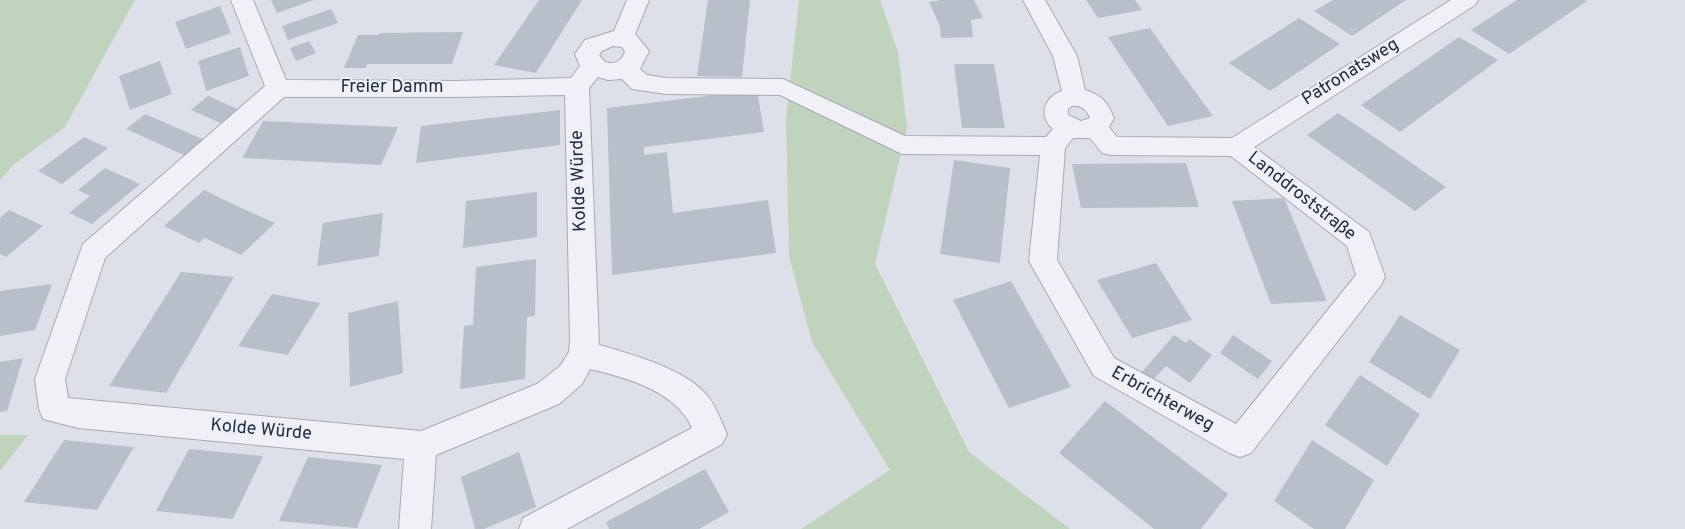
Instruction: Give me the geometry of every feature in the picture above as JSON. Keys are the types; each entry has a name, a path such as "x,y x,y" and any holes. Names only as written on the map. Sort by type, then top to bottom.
{"street":[{"path":"242,0 278,88"},
{"path":"638,0 622,38 629,40 637,51 632,63 624,68 640,83 666,86 783,87 902,145 1072,134 1099,123 1102,118 1097,106 1084,98 1075,97 1062,100 1055,108 1057,119 1072,134"},
{"path":"1034,0 1065,56 1075,97"},
{"name":"Patronatsweg","path":"1236,147 1467,0"},
{"name":"Kolde Würde","path":"278,88 93,252 50,379 54,409 78,414 421,446 548,394 571,375 583,354 585,340 585,77 588,61 587,54 592,46 606,39 622,38"},
{"name":"Freier Damm","path":"278,88 453,88 585,77 624,68"},
{"name":"Landdroststraße","path":"1072,134 1110,146 1236,147 1359,240 1371,277 1240,443"},
{"name":"Erbrichterweg","path":"1072,134 1043,261 1104,367 1240,443"},
{"path":"535,529 711,434 694,403 679,388 605,358 583,354"},
{"path":"415,529 421,446"}],"green space":[{"path":"0,0 135,0 65,127 13,165 0,180"},
{"path":"799,0 880,0 898,52 907,128 875,264 969,452 1070,529 801,529 890,470 812,342 789,256 786,119"},
{"path":"0,435 28,435 0,471"}],"building":[{"path":"271,0 314,0 277,13"},
{"path":"539,0 582,0 536,73 494,65"},
{"path":"708,0 750,0 742,77 697,76"},
{"path":"974,0 983,18 971,20 973,37 941,38 940,26 929,2"},
{"path":"1086,0 1135,0 1142,10 1098,18"},
{"path":"1333,0 1406,0 1352,36 1314,11"},
{"path":"1517,0 1587,1 1509,54 1471,30"},
{"path":"220,6 231,33 186,49 175,22"},
{"path":"331,9 338,23 288,40 282,26"},
{"path":"1299,18 1340,44 1270,91 1229,63"},
{"path":"1150,28 1213,116 1168,126 1108,37"},
{"path":"463,32 452,64 367,64 366,68 344,68 358,35"},
{"path":"1459,37 1498,60 1400,132 1361,105"},
{"path":"309,41 316,53 296,61 290,48"},
{"path":"240,47 249,76 206,91 198,61"},
{"path":"160,61 172,94 130,110 119,76"},
{"path":"954,64 994,64 1005,128 962,128"},
{"path":"757,90 764,132 644,147 644,155 667,152 673,213 768,200 776,253 612,275 607,108"},
{"path":"208,96 242,111 225,125 191,110"},
{"path":"560,110 560,145 416,163 421,126"},
{"path":"1338,113 1446,187 1415,211 1307,135"},
{"path":"145,114 207,141 188,157 126,129"},
{"path":"263,121 398,127 381,165 242,158"},
{"path":"84,137 108,148 62,184 38,171"},
{"path":"954,160 1010,168 1000,263 940,254"},
{"path":"1186,163 1199,207 1081,208 1072,164"},
{"path":"105,168 140,184 92,224 69,213 90,196 78,190"},
{"path":"204,190 275,223 241,255 205,238 199,243 164,226"},
{"path":"537,192 537,237 463,248 466,201"},
{"path":"1284,198 1327,301 1271,304 1232,201"},
{"path":"9,210 43,226 6,257 0,254 0,218"},
{"path":"383,213 379,256 317,266 323,223"},
{"path":"536,259 535,316 527,317 525,379 460,389 464,326 473,325 476,267"},
{"path":"1156,263 1192,320 1132,338 1097,280"},
{"path":"181,272 234,277 166,393 109,386"},
{"path":"1011,281 1071,387 1009,408 953,300"},
{"path":"52,284 35,330 0,336 0,291"},
{"path":"272,294 320,303 288,355 238,346"},
{"path":"398,301 403,373 350,387 348,313"},
{"path":"1400,315 1460,350 1430,399 1369,362"},
{"path":"1174,335 1186,343 1189,339 1212,355 1190,383 1166,366 1153,380 1142,372"},
{"path":"1233,335 1272,361 1258,379 1220,353"},
{"path":"23,358 7,411 0,412 0,362"},
{"path":"1360,375 1420,414 1387,466 1325,425"},
{"path":"1105,401 1228,494 1201,529 1154,529 1059,453"},
{"path":"64,440 134,447 97,510 24,502"},
{"path":"1312,440 1374,480 1345,529 1314,529 1274,501"},
{"path":"189,449 263,456 233,519 156,511"},
{"path":"519,452 536,507 484,529 475,529 461,477"},
{"path":"308,457 382,465 357,528 279,521"},
{"path":"705,469 729,512 699,529 609,529 606,522"}]}
